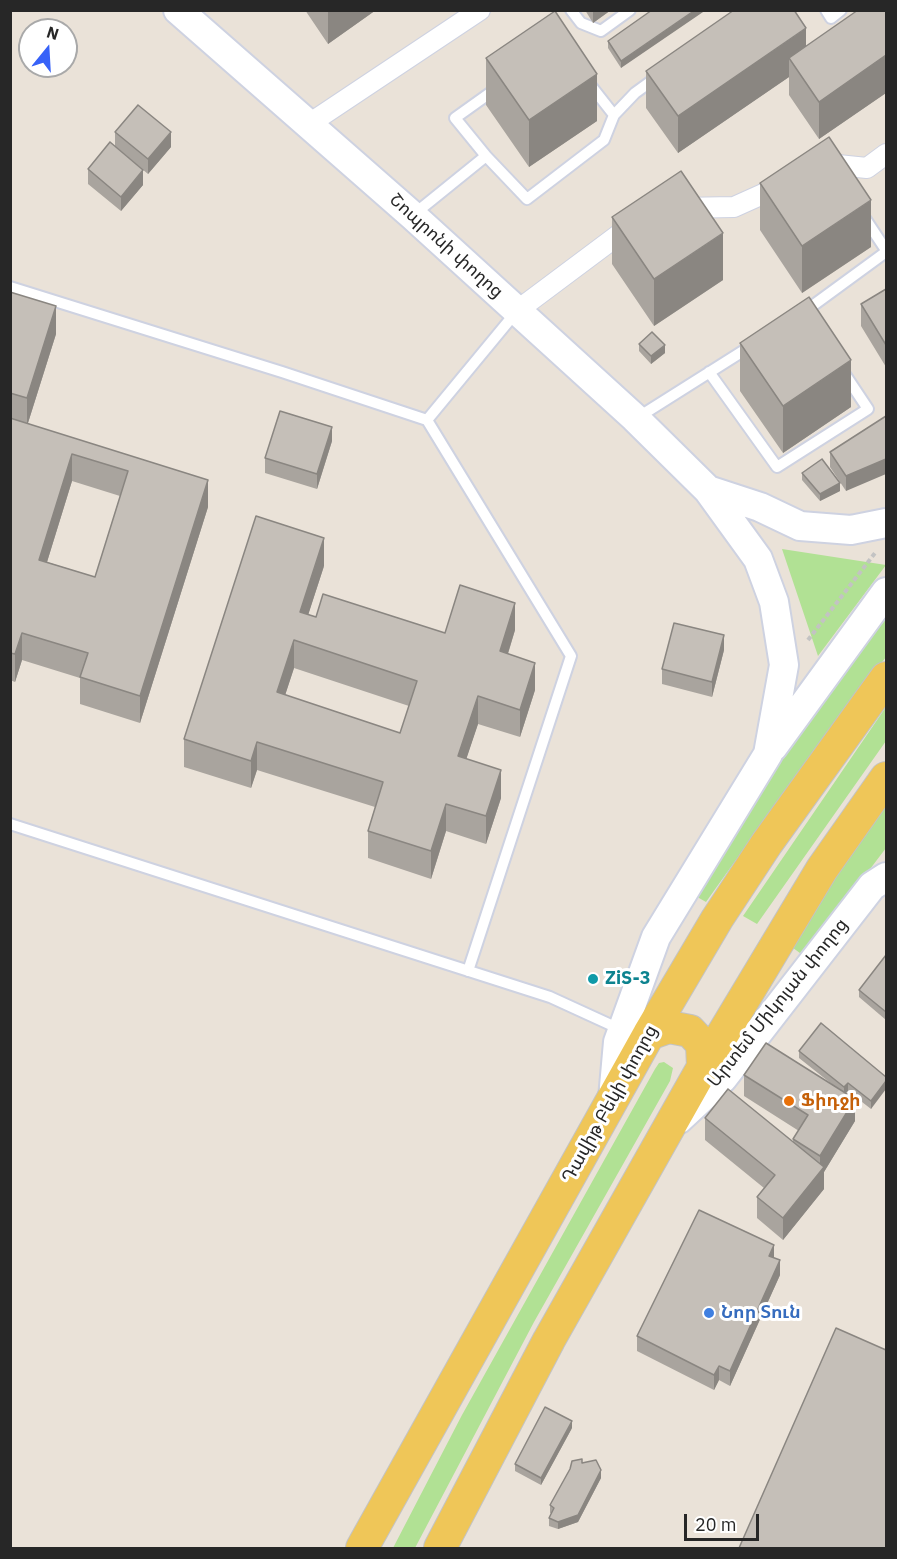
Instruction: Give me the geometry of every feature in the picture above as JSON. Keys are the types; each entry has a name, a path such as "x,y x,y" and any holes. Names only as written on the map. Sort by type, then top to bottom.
{"main road":[{"name":"Շոպրոնի փողոց","path":"187,13 518,310 635,418 708,490 758,559 774,602 784,665 768,754"},
{"path":"708,490 760,507 800,526 851,530 886,523"},
{"path":"704,1067 702,1044 690,1031 669,1027 636,1032 656,937 768,754 886,592"},
{"name":"Դավիթ Բեկի փողոց","path":"362,1548 613,1098 636,1032 717,919 767,843 886,678"},
{"path":"440,1548 549,1340 668,1129 822,869 886,778"},
{"name":"Արտեմ Միկոյան փողոց","path":"668,1129 723,1078 882,877"}],"street":[{"path":"309,124 480,10"},
{"path":"665,208 734,207 802,176 832,169 867,168 886,154"},
{"path":"518,310 645,215"}],"lane":[{"path":"571,10 581,23 600,31 630,10"},
{"path":"826,10 831,18 841,10"},
{"path":"579,70 614,115"},
{"path":"502,84 455,118 486,156 527,199 604,140 614,115 635,93 664,72"},
{"path":"413,216 486,156"},
{"path":"803,318 886,251 854,202"},
{"path":"10,287 282,372 426,420 571,656 468,971"},
{"path":"426,420 518,310"},
{"path":"635,418 757,342"},
{"path":"709,372 777,467 868,409 836,361"},
{"path":"10,824 550,997 636,1032"}],"path":[{"path":"805,644 876,552"}],"green space":[{"path":"782,549 886,565 818,656"},
{"path":"886,619 886,657 790,784 706,902 692,894 769,770 838,677"},
{"path":"886,707 886,741 757,924 743,916"},
{"path":"886,804 886,848 804,956 789,945"},
{"path":"664,1062 673,1068 670,1081 534,1322 415,1548 393,1548 462,1415 655,1069 659,1063"}],"building":[{"path":"652,10 695,10 621,61 608,41"},
{"path":"734,10 794,10 806,28 678,116 646,71"},
{"path":"858,10 886,10 886,55 819,102 789,58"},
{"path":"555,11 597,74 529,120 486,58"},
{"path":"138,105 171,132 148,159 115,132"},
{"path":"829,137 871,200 802,246 760,183"},
{"path":"110,142 143,170 121,197 88,169"},
{"path":"681,171 723,233 654,279 612,217"},
{"path":"886,289 886,345 861,304"},
{"path":"10,292 56,306 27,398 10,393"},
{"path":"809,297 851,360 783,406 740,343"},
{"path":"652,332 665,345 651,356 639,344"},
{"path":"280,411 332,427 317,474 265,458"},
{"path":"886,416 886,459 846,476 830,452"},
{"path":"10,418 208,480 140,696 80,677 88,653 22,633 15,654 10,653","holes":["72,454 128,471 95,577 39,560"]},
{"path":"822,459 840,483 820,494 802,473"},
{"path":"256,516 324,538 300,612 316,617 323,594 445,633 460,585 515,603 500,651 535,663 520,710 478,696 458,756 501,770 486,816 446,804 431,851 368,831 383,782 257,742 251,761 184,739","holes":["294,640 417,681 400,733 277,692"]},
{"path":"674,623 724,635 712,682 662,669"},
{"path":"886,955 886,1012 859,990"},
{"path":"821,1023 886,1077 886,1081 871,1101 848,1083 844,1087 799,1051"},
{"path":"766,1043 855,1099 820,1156 793,1139 808,1115 744,1075"},
{"path":"728,1089 824,1167 783,1218 757,1197 775,1175 705,1118"},
{"name":"Նոր Տուն","path":"699,1210 774,1245 769,1256 780,1260 730,1371 719,1366 714,1375 637,1336"},
{"path":"836,1328 886,1350 886,1548 739,1548"},
{"path":"545,1407 572,1421 541,1478 515,1464"},
{"path":"582,1459 582,1463 596,1460 601,1470 578,1515 558,1522 549,1518 554,1508 550,1505 572,1461"}],"place":[{"name":"ZiS-3","path":"593,979"},
{"name":"Ֆիդջի","path":"789,1101"},
{"name":"Նոր Տուն","path":"709,1313"}]}
